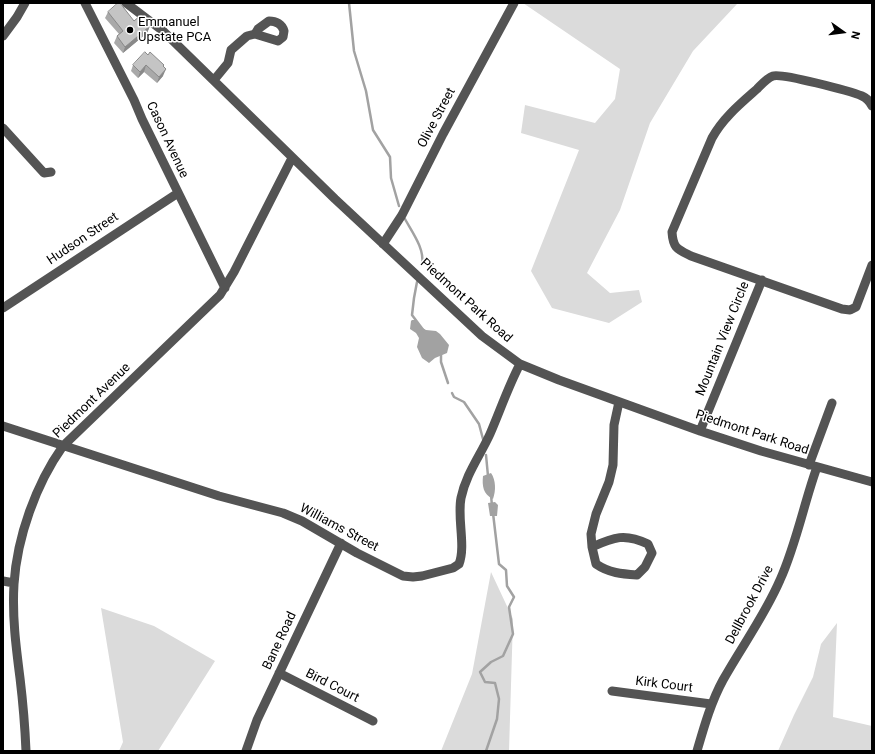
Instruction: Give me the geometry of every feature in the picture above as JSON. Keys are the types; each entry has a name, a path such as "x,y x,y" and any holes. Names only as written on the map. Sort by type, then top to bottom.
{"street":[{"path":"3,36 25,3"},
{"name":"Cason Avenue","path":"85,3 134,100 225,288"},
{"name":"Piedmont Park Road","path":"126,3 163,31 292,158 482,336 520,364 559,380 700,431 761,451 872,482"},
{"name":"Olive Street","path":"383,244 402,215 443,134 514,3"},
{"path":"214,80 228,63 231,50 247,36 255,34"},
{"name":"Mountain View Circle","path":"872,106 868,100 862,96 786,76 777,75 769,78 736,107 718,128 712,138 672,228 672,241 676,247 691,256 842,309 854,309 858,304 872,265"},
{"path":"3,128 44,172 51,172"},
{"name":"Piedmont Avenue","path":"26,751 15,633 14,583 21,542 29,513 63,446 212,303 225,288 292,158"},
{"name":"Hudson Street","path":"3,308 178,193"},
{"name":"Mountain View Circle","path":"700,431 762,280"},
{"name":"Williams Street","path":"3,426 219,496 283,513 302,521 363,556 403,576 422,576 456,567 461,558 460,508 465,482 490,435 514,375 520,364"},
{"path":"592,547 611,538 623,536 639,539 648,544 652,553 645,567 637,575 619,574 605,570 596,564 592,547 591,534 596,514 609,482 613,465 614,425 619,402"},
{"name":"Dellbrook Drive","path":"697,751 712,704 723,680 764,611 780,580 787,562 832,403"},
{"name":"Bane Road","path":"246,751 257,720 340,543"},
{"path":"3,581 14,583"},
{"name":"Bird Court","path":"279,673 373,721"},
{"name":"Kirk Court","path":"612,691 712,704"}],"shaded area":[{"path":"523,3 738,3 693,51 650,123 620,210 587,273 610,293 639,290 642,302 609,323 552,308 531,271 579,150 521,133 525,105 595,123 615,99 620,69"},
{"path":"412,320 415,320 426,330 436,331 440,334 449,345 447,353 435,358 429,363 422,358 417,347 419,338 416,333 410,329"},
{"path":"491,473 495,486 493,499 485,492 483,483 483,476"},
{"path":"495,502 498,505 497,516 490,516 488,503"},
{"path":"491,572 513,619 509,751 441,751 472,674"},
{"path":"101,608 154,626 215,661 158,751 119,751 123,742"},
{"path":"837,623 833,717 872,726 872,751 778,751 813,677 821,644"}],"building":[{"name":"Emmanuel Upstate PCA","path":"120,3 134,21 141,15 150,26 125,47 117,36 123,31 108,12"},
{"path":"145,52 148,55 150,52 164,65 163,66 166,69 159,77 146,65 140,72 133,65"}],"waterway":[{"path":"349,3 354,51 366,91 373,130 390,157 391,178 399,206"},
{"path":"405,219 422,252 422,264"},
{"path":"417,282 412,315 424,331"},
{"path":"441,353 441,362 448,383"},
{"path":"452,393 454,397 464,402 479,424 483,439"},
{"path":"486,455 488,476"},
{"path":"491,495 492,506"},
{"path":"486,751 497,719 499,699 495,683 485,682 480,672 491,662 503,656 513,634 509,607 514,597 507,586 506,570 499,564 493,513"}],"place":[{"name":"Emmanuel Upstate PCA","path":"130,30"}]}
